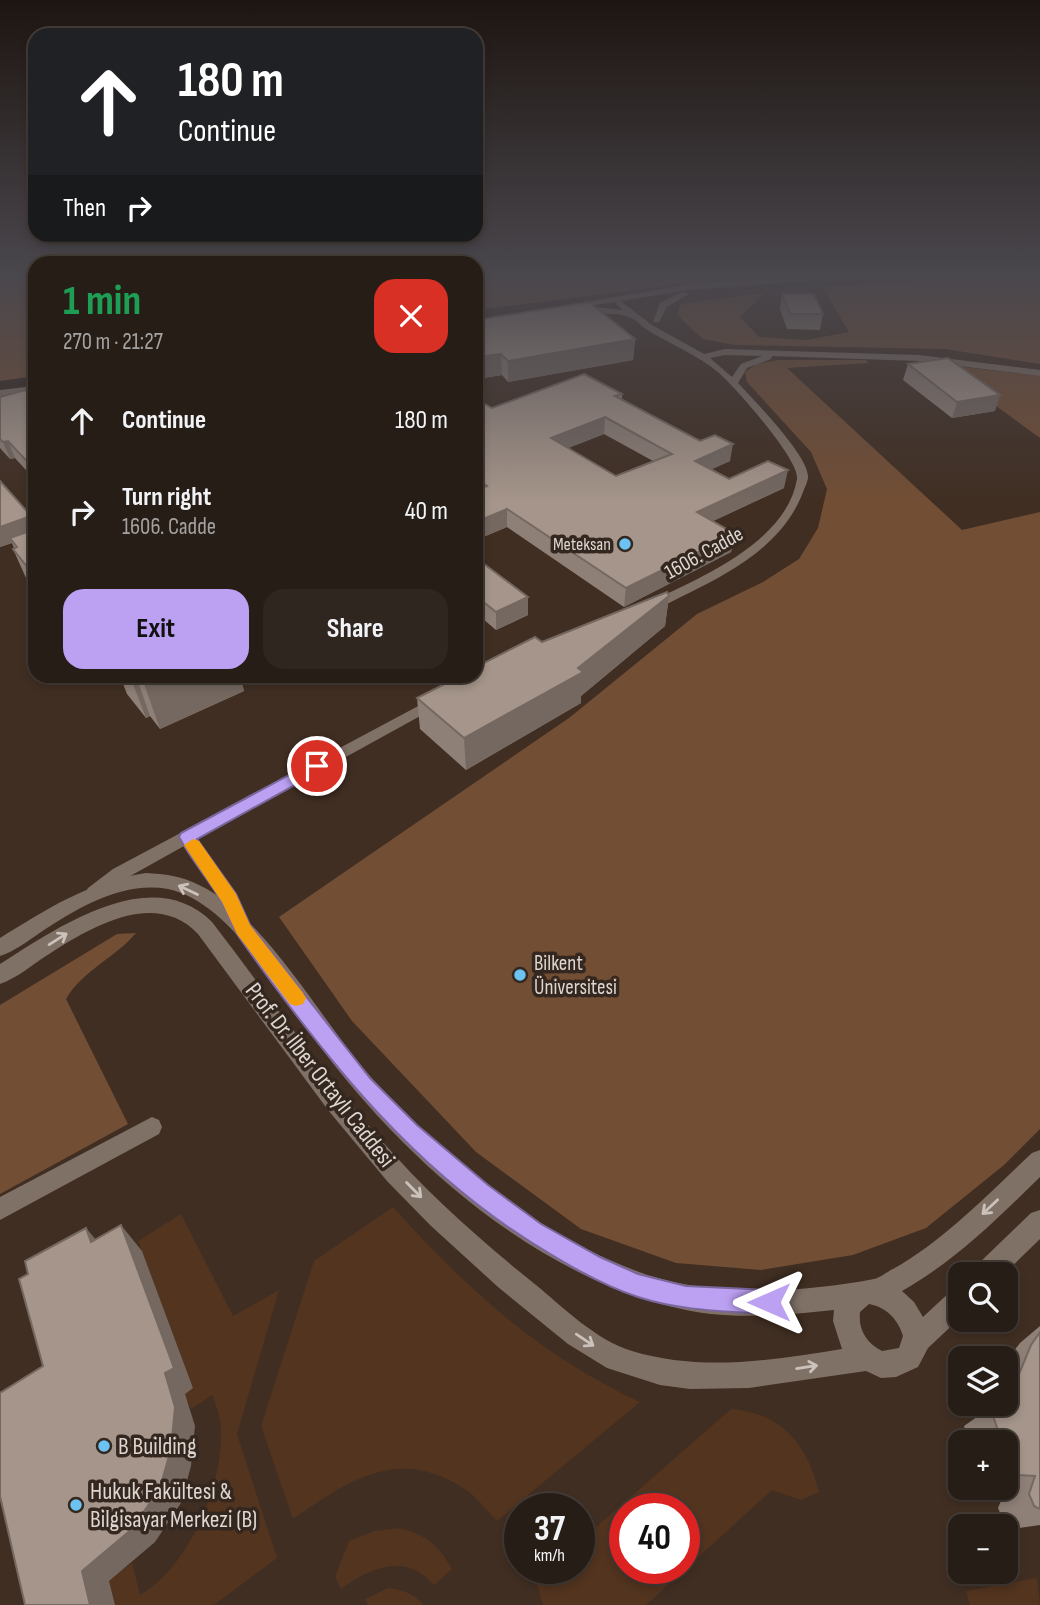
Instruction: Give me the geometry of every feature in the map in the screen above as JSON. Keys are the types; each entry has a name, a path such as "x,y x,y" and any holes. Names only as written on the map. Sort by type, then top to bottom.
{"street":[{"name":"1606. Cadde","path":"634,615 758,549 774,532 800,488 803,477 799,462 766,418 710,356 698,351"},
{"path":"710,356 725,352 919,358 1040,373"},
{"path":"710,356 811,354"},
{"path":"733,383 744,366 770,356"},
{"path":"0,393 28,390"},
{"path":"92,895 129,869 446,697"},
{"path":"187,837 230,899 243,929"},
{"name":"Prof. Dr. İlber Ortaylı Caddesi","path":"0,948 92,895 116,886 140,881 167,882 188,888 215,905 243,929 363,1085 420,1141 480,1193 533,1232 592,1265 637,1286 686,1298 796,1302 867,1293 921,1267 961,1236 1040,1161"},
{"name":"Prof. Dr. İlber Ortaylı Caddesi","path":"0,975 74,929 113,912 142,904 166,906 189,914 205,928 356,1128 384,1160 471,1248 586,1342 631,1364 686,1375 746,1377 867,1358 888,1365 897,1364 906,1359 915,1342 948,1311"},
{"path":"0,1209 152,1127"},
{"path":"998,1262 1040,1222"},
{"path":"867,1358 857,1349 845,1325 845,1313 867,1293 898,1301 906,1309 915,1331 915,1342"}],"shaded area":[{"path":"0,351 28,351 28,377 0,381"},
{"name":"Bilkent Üniversitesi","path":"483,351 1040,351 1040,1605 0,1605 0,398 28,395 28,683 483,683"},
{"path":"957,351 1040,351 1040,364"},
{"path":"778,360 866,360 869,363 787,368 962,530 1040,512 1040,1129 1004,1165 926,1228 853,1255 761,1270 676,1263 581,1229 476,1152 352,1021 279,917 569,718 697,614 763,582 799,559 818,528 827,489 811,452 747,382 745,372 757,364"},
{"path":"939,364 1040,376 1040,438"},
{"path":"136,933 81,980 66,999 128,1124 0,1194 0,1005 117,934"},
{"path":"393,1207 449,1265 506,1318 569,1363 640,1402 531,1493 504,1493 504,1515 497,1521 470,1493 442,1477 419,1470 397,1469 355,1481 293,1519 261,1426 314,1261"},
{"path":"181,1214 233,1316 279,1290 237,1434 277,1558 214,1605 115,1605 106,1570 119,1560 123,1569 132,1563 140,1595 173,1566 187,1546 209,1500 220,1453 220,1422 212,1395 191,1409 188,1401 179,1407 176,1399 193,1388 138,1241"},
{"path":"731,1409 765,1417 790,1434 807,1459 819,1492 801,1500 772,1490 700,1556 700,1493 635,1493"},
{"path":"609,1516 609,1584 669,1584 646,1605 543,1605 537,1584 595,1584 595,1528"},
{"path":"399,1528 431,1542 452,1569 434,1585 412,1569 388,1567 364,1575 341,1589 335,1577 349,1541 375,1531"},
{"path":"1037,1578 1040,1605 970,1605 966,1591 1018,1584 1018,1581"},
{"path":"388,1588 407,1593 423,1605 368,1605 365,1599"}],"building":[{"path":"483,351 566,351 508,361 501,354 483,356"},
{"path":"948,358 1000,395 957,402 908,364"},
{"path":"584,374 622,394 615,396 700,441 715,435 733,444 695,461 729,479 768,461 788,470 697,512 735,534 626,588 507,509 483,519 483,487 487,486 483,483 483,403 492,408","holes":["605,417 672,454 616,476 551,438"]},
{"path":"25,390 28,393 28,462 8,441 3,442 0,439 0,397"},
{"path":"0,481 28,513 28,517 0,527"},
{"path":"28,532 28,568 13,549 17,547 10,538"},
{"path":"483,563 528,597 496,612 483,602"},
{"path":"667,592 669,596 578,668 583,672 464,738 417,698 446,683 483,683 483,663 535,637 542,642"},
{"name":"B Building","path":"121,1225 174,1368 165,1373 175,1407 171,1449 160,1488 132,1529 82,1571 90,1605 25,1605 0,1496 0,1393 43,1366 19,1279 28,1274 25,1261 86,1228 91,1242"},
{"path":"1040,1332 1040,1509 1034,1506 1029,1494 1035,1476 1018,1475 1018,1430 998,1430 993,1416 1018,1416 1019,1374 1031,1345"}],"slow traffic":[{"path":"193,845 230,899 243,929 296,998"}],"place":[{"name":"Meteksan","path":"625,544"},
{"name":"Bilkent Üniversitesi","path":"520,975"},
{"name":"B Building","path":"104,1446"},
{"name":"Hukuk Fakültesi & Bilgisayar Merkezi (B)","path":"76,1505"}],"route":[{"path":"317,766 187,837 230,899 243,929 363,1085 410,1132 480,1193 533,1232 592,1265 637,1286 686,1298 742,1303 769,1302"}]}
